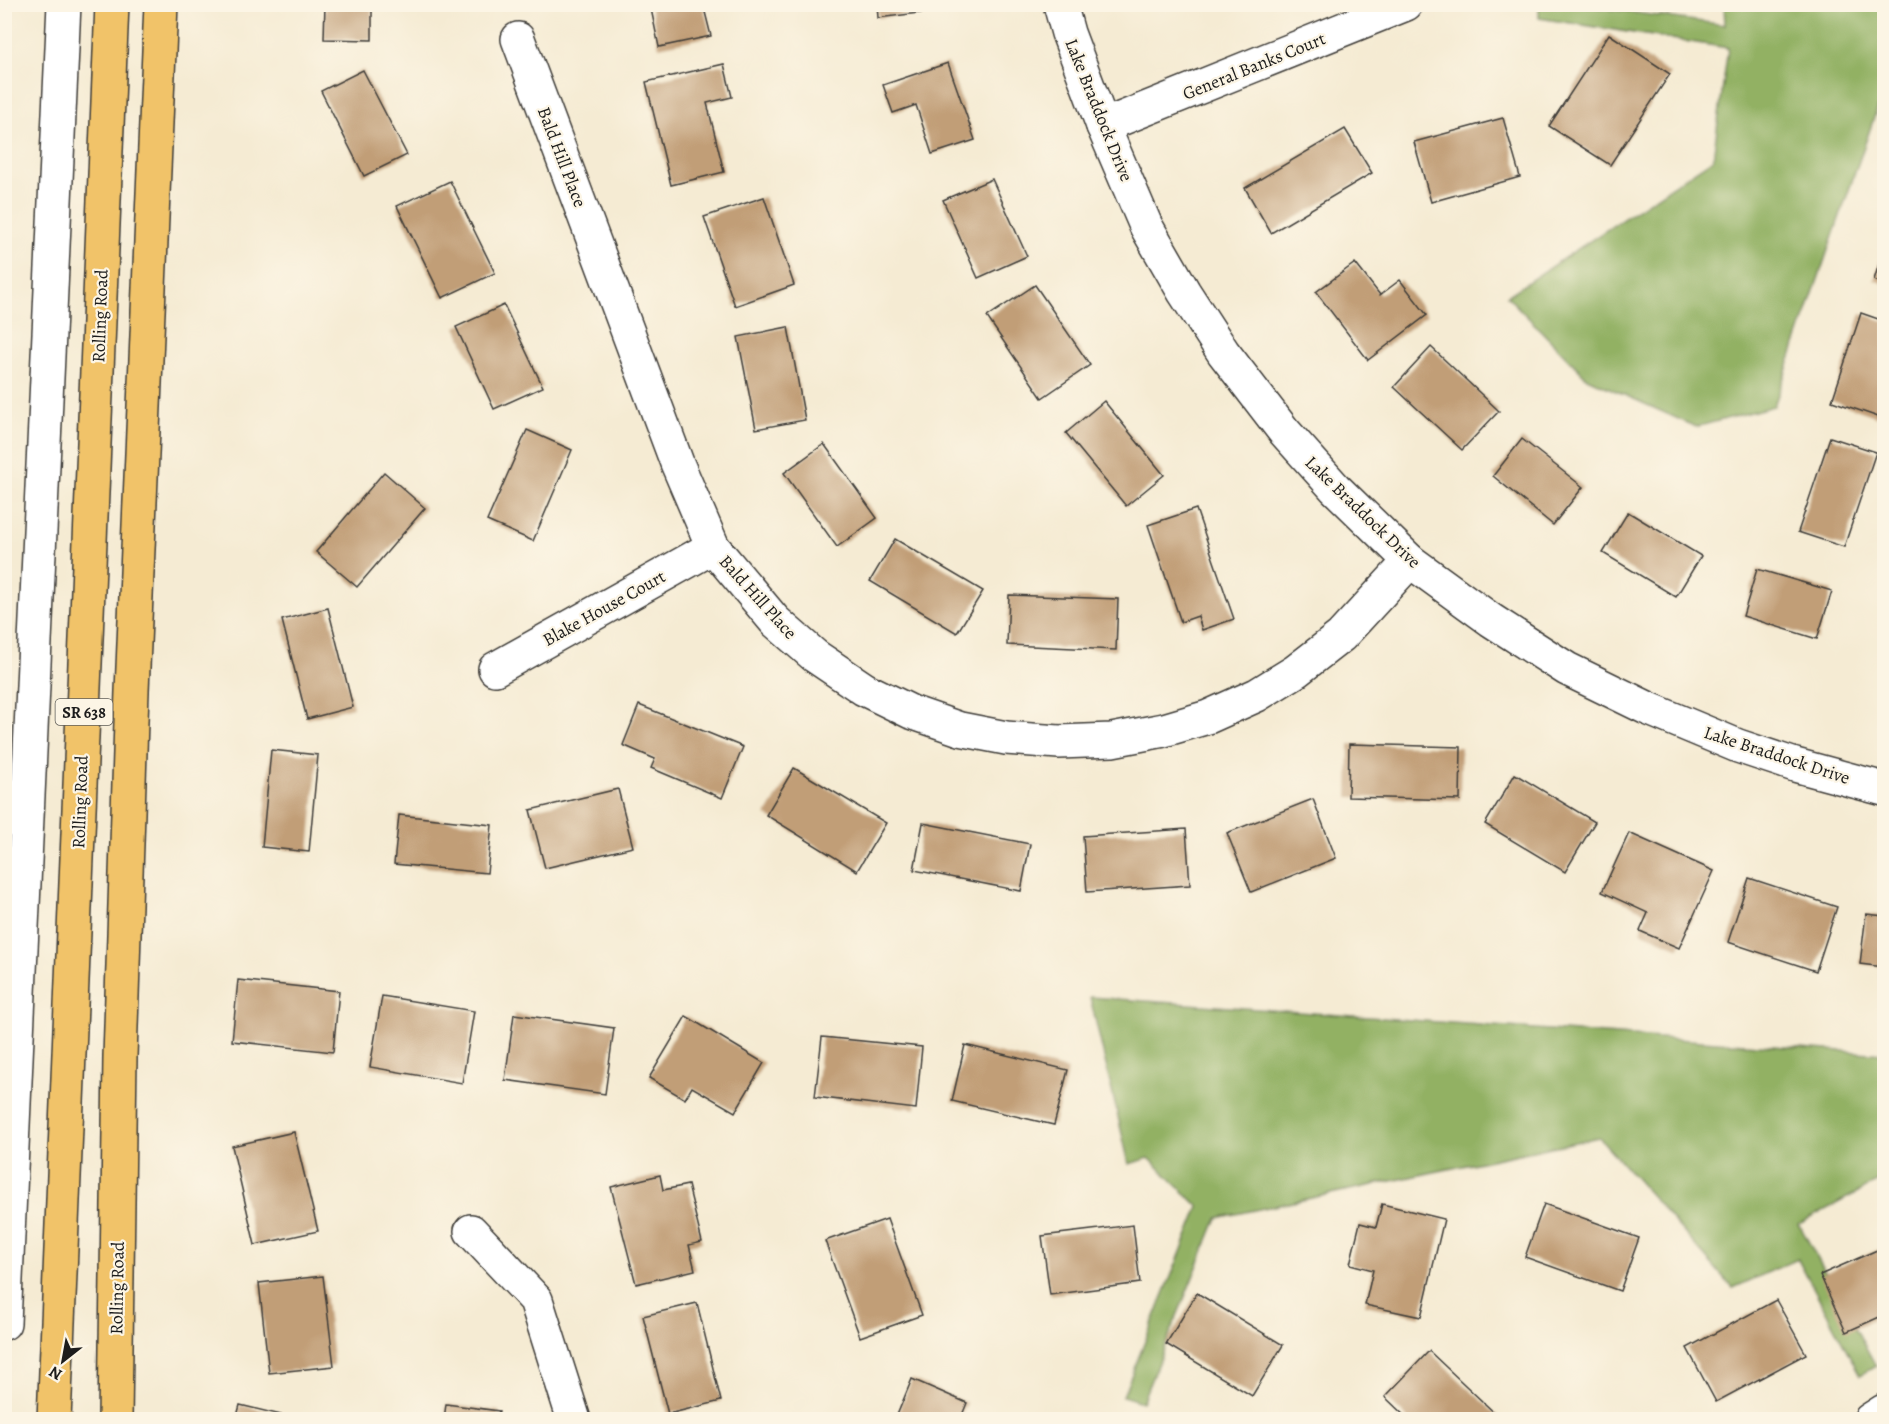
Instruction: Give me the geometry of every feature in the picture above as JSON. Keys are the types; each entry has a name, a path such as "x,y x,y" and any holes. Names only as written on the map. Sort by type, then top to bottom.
{"main road":[{"name":"Rolling Road","path":"54,1419 112,4"},
{"name":"Rolling Road","path":"115,1419 120,1057 132,691 161,4"}],"street":[{"path":"4,1323 64,4"},
{"name":"Lake Braddock Drive","path":"1060,4 1068,33 1102,126 1146,226 1184,292 1223,352 1283,430 1335,488 1410,561 1491,620 1567,669 1647,708 1738,746 1795,765 1884,789"},
{"name":"General Banks Court","path":"1102,126 1406,4"},
{"name":"Bald Hill Place","path":"518,39 677,463 713,547 775,621 815,657 864,689 911,712 960,729 1006,738 1059,742 1112,740 1164,730 1208,717 1257,695 1296,671 1341,636 1410,561"},
{"name":"Blake House Court","path":"495,669 713,547"},
{"path":"471,1231 536,1300 574,1419"},
{"path":"1870,1419 1884,1411"}],"green space":[{"path":"1539,5 1578,5 1725,25 1724,5 1884,5 1884,89 1774,406 1696,427 1587,378 1507,296 1713,159 1728,48 1539,18"},
{"path":"1090,997 1884,1054 1884,1178 1799,1224 1876,1366 1860,1375 1798,1259 1733,1288 1599,1137 1217,1218 1142,1402 1123,1396 1199,1207 1149,1158 1129,1164"}],"building":[{"path":"325,4 372,4 372,40 324,39"},
{"path":"650,4 703,4 711,36 659,47"},
{"path":"877,4 934,4 935,11 878,18"},
{"path":"1609,34 1670,74 1610,165 1549,126"},
{"path":"948,63 975,140 932,154 916,105 893,113 883,85"},
{"path":"724,64 732,97 707,103 724,172 671,185 646,82"},
{"path":"363,70 407,155 364,176 321,91"},
{"path":"1503,118 1520,177 1431,202 1414,142"},
{"path":"1345,129 1372,173 1271,233 1245,188"},
{"path":"992,179 1027,256 978,278 943,200"},
{"path":"450,181 495,273 442,298 397,206"},
{"path":"764,197 794,285 735,306 704,217"},
{"path":"1884,248 1884,284 1874,280"},
{"path":"1355,263 1380,295 1400,280 1427,315 1368,360 1316,292"},
{"path":"1035,285 1090,365 1042,398 987,317"},
{"path":"504,305 543,387 494,409 456,327"},
{"path":"1861,313 1884,321 1884,419 1832,401"},
{"path":"788,327 805,420 756,429 738,337"},
{"path":"1431,347 1499,411 1462,450 1394,387"},
{"path":"1104,401 1164,475 1126,506 1066,433"},
{"path":"527,430 572,450 533,541 487,521"},
{"path":"1830,437 1876,452 1844,547 1798,532"},
{"path":"1522,439 1583,487 1553,525 1493,476"},
{"path":"824,444 877,518 837,547 784,473"},
{"path":"384,472 425,508 357,587 316,552"},
{"path":"1196,509 1234,619 1202,630 1198,616 1181,622 1148,525"},
{"path":"1628,512 1701,556 1676,597 1603,553"},
{"path":"895,539 983,591 957,633 870,581"},
{"path":"1757,569 1832,591 1817,639 1743,616"},
{"path":"1009,595 1118,599 1116,650 1007,645"},
{"path":"328,608 353,707 307,719 282,620"},
{"path":"639,705 743,747 722,798 651,768 655,759 623,745"},
{"path":"1349,744 1461,747 1460,800 1348,797"},
{"path":"271,750 318,755 309,852 262,847"},
{"path":"794,768 886,823 857,871 766,815"},
{"path":"1515,774 1595,822 1565,872 1485,824"},
{"path":"618,789 633,847 545,868 530,810"},
{"path":"1313,799 1336,858 1251,892 1227,833"},
{"path":"399,815 492,825 487,873 394,864"},
{"path":"923,823 1030,844 1021,891 914,870"},
{"path":"1186,829 1190,885 1087,892 1083,836"},
{"path":"1629,833 1714,871 1679,948 1640,931 1648,913 1602,892"},
{"path":"1749,878 1837,907 1816,971 1728,942"},
{"path":"1866,914 1884,916 1884,967 1860,964"},
{"path":"238,980 339,991 333,1052 232,1041"},
{"path":"382,996 474,1011 462,1083 370,1067"},
{"path":"514,1014 614,1028 605,1094 505,1080"},
{"path":"686,1016 764,1063 735,1112 692,1087 685,1099 649,1078"},
{"path":"822,1037 922,1047 916,1109 815,1097"},
{"path":"965,1045 1068,1070 1054,1125 952,1101"},
{"path":"294,1132 318,1231 255,1245 232,1146"},
{"path":"660,1175 663,1190 688,1185 702,1242 689,1245 695,1270 636,1284 611,1187"},
{"path":"1382,1204 1444,1219 1421,1317 1365,1305 1373,1270 1350,1264 1360,1223 1376,1227"},
{"path":"1544,1204 1639,1238 1620,1291 1525,1257"},
{"path":"887,1219 922,1315 860,1337 825,1241"},
{"path":"1133,1225 1140,1283 1050,1295 1042,1236"},
{"path":"1884,1247 1884,1315 1846,1332 1820,1275"},
{"path":"323,1276 334,1366 269,1373 259,1283"},
{"path":"1197,1293 1283,1345 1252,1396 1166,1344"},
{"path":"1776,1300 1806,1354 1716,1402 1687,1348"},
{"path":"697,1303 721,1401 668,1414 643,1316"},
{"path":"1429,1351 1502,1420 1409,1420 1385,1397"},
{"path":"912,1379 967,1403 960,1420 895,1420"},
{"path":"446,1404 499,1411 498,1420 444,1420"},
{"path":"240,1405 298,1419 298,1420 236,1420"}]}
